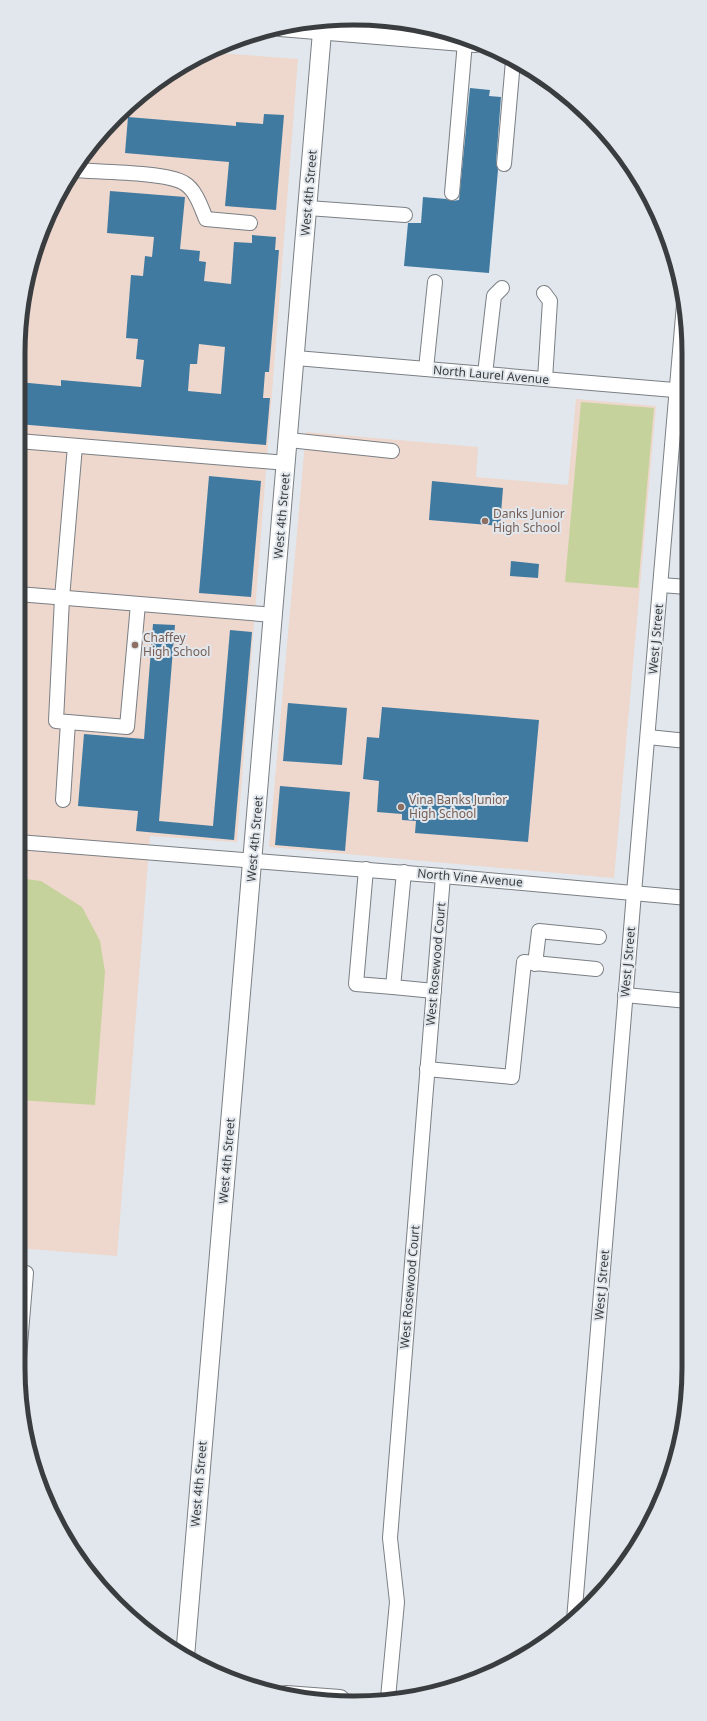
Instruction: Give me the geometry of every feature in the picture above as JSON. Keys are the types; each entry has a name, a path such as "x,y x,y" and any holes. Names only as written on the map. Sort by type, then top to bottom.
{"main road":[{"path":"327,26 453,40"},
{"name":"West 4th Street","path":"185,1649 287,464 323,27"}],"street":[{"path":"452,193 469,46"},
{"path":"504,164 513,66"},
{"path":"80,170 165,177 184,183 197,198 206,220 250,223"},
{"path":"308,208 405,215"},
{"path":"426,369 435,282"},
{"path":"485,374 494,296 502,288"},
{"path":"544,293 550,301 545,379"},
{"name":"North Laurel Avenue","path":"296,358 682,391"},
{"name":"West J Street","path":"575,1610 625,995 661,585 682,391"},
{"path":"289,440 392,451"},
{"path":"25,442 287,464"},
{"path":"75,446 62,598 56,721 127,728 138,604"},
{"path":"661,585 682,587"},
{"path":"25,595 274,615"},
{"path":"63,800 68,722"},
{"path":"648,737 682,740"},
{"name":"North Vine Avenue","path":"25,843 404,872 682,897"},
{"path":"366,869 356,984 434,991"},
{"path":"393,987 404,872"},
{"name":"West Rosewood Court","path":"388,1694 397,1602 390,1538 443,876"},
{"path":"536,964 538,931 599,936"},
{"path":"427,1069 512,1077 524,962 596,969"},
{"path":"625,995 682,1000"},
{"path":"25,1285 26,1273"}],"shaded area":[{"name":"Chaffey High School","path":"221,53 298,59 237,842 150,836 117,1256 25,1249 25,354 31,289 42,248 69,189 80,171 107,137 121,121 137,107 171,80"},
{"path":"576,399 656,406 614,878 269,847 306,432 478,447 476,477 568,485"}],"green space":[{"path":"581,402 654,408 638,588 565,582"},
{"path":"25,879 41,881 82,907 100,941 105,972 95,1105 25,1100"}],"building":[{"path":"470,88 490,90 489,96 501,97 496,163 498,170 489,273 404,266 408,223 421,223 423,197 452,201 459,200"},
{"path":"264,114 284,115 276,210 225,206 229,162 125,153 128,117 236,126 236,122 263,124"},
{"path":"110,191 185,197 180,249 200,251 199,261 206,262 204,281 231,284 234,242 252,243 252,235 276,237 275,250 279,250 269,372 265,372 263,398 270,398 266,445 25,425 25,383 61,386 61,380 141,387 144,360 136,359 138,339 126,338 131,275 143,276 145,256 152,257 154,237 107,233","holes":["199,344 225,347 221,394 188,391 190,364 197,364"]},
{"path":"209,476 261,481 251,597 199,593"},
{"path":"432,481 503,488 500,526 429,520"},
{"path":"511,561 539,564 538,578 510,576"},
{"path":"153,624 175,625 159,821 213,826 230,630 252,632 234,840 136,831 138,811 78,806 84,734 144,739"},
{"path":"288,703 347,708 342,765 283,761"},
{"path":"382,707 539,720 528,842 415,833 416,821 402,820 402,814 377,812 379,781 363,779 367,737 379,738"},
{"path":"280,786 350,792 345,851 275,845"}],"place":[{"name":"Danks Junior High School","path":"485,521"},
{"name":"Chaffey High School","path":"135,645"},
{"name":"Vina Banks Junior High School","path":"401,807"}]}
